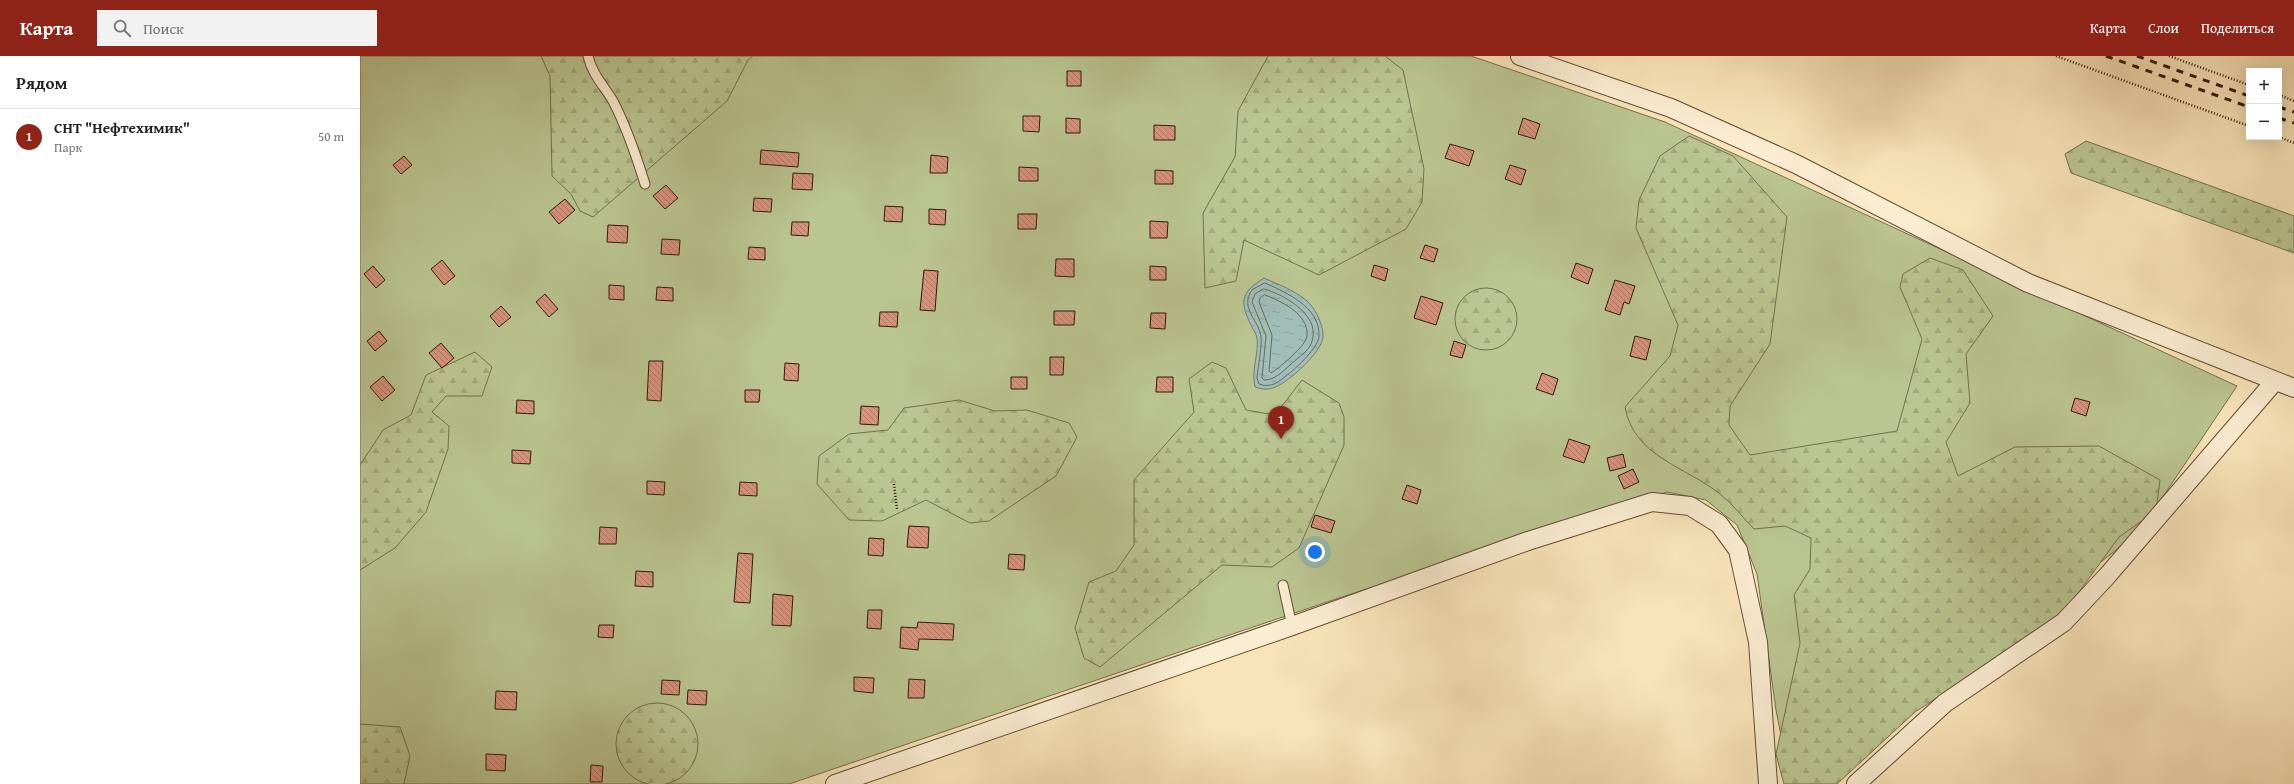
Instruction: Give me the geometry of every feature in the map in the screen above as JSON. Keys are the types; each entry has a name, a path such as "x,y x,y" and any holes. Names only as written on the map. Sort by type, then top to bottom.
{"street":[{"path":"1520,56 1671,108 1796,164 2028,283 2294,388"},
{"path":"1856,784 1945,703 2064,622 2107,576 2274,381"},
{"path":"835,784 1292,626 1528,541 1652,502 1690,506 1719,524 1738,550 1758,642 1768,784"}],"lane":[{"path":"588,56 590,66 612,100 631,138 646,184"},
{"path":"1282,585 1292,626"}],"path":[{"path":"2056,56 2246,125"},
{"path":"2169,56 2246,84"},
{"path":"2282,96 2294,101"},
{"path":"2282,138 2294,143"},
{"path":"894,484 897,509"}],"green space":[{"path":"360,56 1471,56 1665,122 2237,386 2140,531 1834,774 1786,760 1776,710 1757,574 1737,525 1706,500 1667,492 1339,598 789,784 360,784"},
{"path":"541,56 753,56 748,60 727,101 593,217 580,211 571,194 552,176 550,76"},
{"path":"1268,56 1385,56 1403,70 1424,169 1422,202 1406,229 1319,275 1244,240 1236,281 1205,288 1203,213 1235,157 1238,111"},
{"path":"1689,136 1733,156 1787,217 1770,344 1730,406 1729,425 1750,455 1897,431 1922,339 1900,287 1903,274 1930,258 1963,270 1993,316 1966,354 1970,403 1946,442 1958,476 2015,447 2099,446 2160,480 2156,511 2119,537 2060,618 1915,712 1837,784 1784,784 1776,754 1800,643 1794,595 1810,569 1811,538 1785,526 1754,529 1720,494 1663,459 1650,449 1639,438 1630,424 1625,407 1670,356 1678,325 1636,228 1639,200 1660,156"},
{"path":"2086,141 2294,216 2294,253 2071,173 2065,154"},
{"path":"1480,288 1492,288 1508,297 1515,307 1517,319 1515,331 1508,341 1492,350 1480,350 1469,345 1460,336 1455,325 1455,313 1460,302 1469,293"},
{"path":"475,352 492,367 482,396 446,396 432,412 449,426 448,449 426,512 395,548 360,570 360,465 383,430 411,415 426,375"},
{"path":"1212,362 1226,368 1246,410 1275,415 1302,380 1339,403 1344,417 1344,445 1299,548 1272,567 1222,565 1100,667 1084,658 1075,628 1089,582 1116,571 1134,545 1134,480 1194,412 1189,379"},
{"path":"959,400 995,411 1027,410 1069,423 1077,437 1056,476 989,521 970,523 926,500 882,521 849,520 817,484 819,456 849,434 888,430 904,408"},
{"path":"657,703 673,706 686,715 695,728 698,744 695,760 686,773 673,782 657,785 641,782 628,773 619,760 616,744 619,728 628,715 641,706"},
{"path":"360,724 400,727 410,756 404,784 360,784"}],"water":[{"path":"1264,278 1293,292 1309,303 1319,319 1323,337 1317,351 1295,374 1273,388 1261,389 1255,387 1254,381 1257,338 1244,308 1244,302 1247,292"}],"building":[{"path":"1067,71 1081,71 1081,86 1067,86"},
{"path":"1023,116 1040,116 1039,132 1023,131"},
{"path":"1066,118 1080,119 1080,133 1066,133"},
{"path":"1523,118 1540,124 1535,139 1518,134"},
{"path":"1154,125 1175,126 1175,140 1154,140"},
{"path":"1450,144 1474,151 1469,166 1445,158"},
{"path":"761,150 799,153 798,167 760,164"},
{"path":"931,155 948,157 947,173 930,173"},
{"path":"404,156 412,165 401,174 393,165"},
{"path":"1510,165 1526,170 1521,185 1505,179"},
{"path":"1019,167 1038,168 1038,181 1019,181"},
{"path":"1155,170 1173,171 1173,184 1155,184"},
{"path":"793,173 813,174 812,190 792,189"},
{"path":"666,185 678,198 665,209 653,196"},
{"path":"754,198 772,199 771,212 753,211"},
{"path":"565,199 575,210 559,224 549,212"},
{"path":"885,206 903,207 902,222 884,221"},
{"path":"929,209 946,210 945,225 929,224"},
{"path":"1018,214 1037,214 1036,229 1018,229"},
{"path":"1150,221 1168,222 1167,238 1150,238"},
{"path":"792,222 809,222 808,236 791,235"},
{"path":"608,225 628,226 627,243 607,242"},
{"path":"662,239 680,240 679,255 661,254"},
{"path":"1425,245 1438,249 1434,262 1420,258"},
{"path":"749,247 765,248 765,260 748,259"},
{"path":"1056,259 1074,259 1074,277 1055,276"},
{"path":"442,260 455,276 444,285 431,269"},
{"path":"1576,263 1593,269 1588,284 1571,277"},
{"path":"1374,265 1388,269 1385,281 1371,276"},
{"path":"373,266 385,280 376,288 364,274"},
{"path":"1150,266 1166,267 1166,280 1150,280"},
{"path":"924,270 938,271 935,311 920,310"},
{"path":"1615,280 1635,286 1629,304 1624,302 1620,315 1605,310"},
{"path":"609,285 624,286 624,300 609,299"},
{"path":"657,287 673,288 673,301 656,300"},
{"path":"545,294 558,309 549,317 536,302"},
{"path":"1421,296 1443,303 1436,325 1414,318"},
{"path":"501,306 511,317 499,327 490,316"},
{"path":"1054,311 1075,311 1074,325 1054,325"},
{"path":"880,312 898,312 897,327 879,326"},
{"path":"1151,313 1166,313 1165,329 1150,328"},
{"path":"379,331 387,341 375,351 367,341"},
{"path":"1635,336 1651,340 1646,360 1630,356"},
{"path":"1454,341 1466,345 1462,358 1450,355"},
{"path":"441,343 454,358 442,368 429,353"},
{"path":"1050,357 1064,357 1063,375 1050,375"},
{"path":"649,361 663,361 661,401 647,400"},
{"path":"785,363 799,364 798,381 784,380"},
{"path":"1542,373 1558,379 1553,395 1536,389"},
{"path":"383,376 395,390 382,401 370,387"},
{"path":"1011,377 1027,377 1027,389 1011,389"},
{"path":"1157,377 1173,377 1173,392 1156,392"},
{"path":"745,390 760,390 759,402 745,402"},
{"path":"2075,398 2090,402 2086,416 2071,411"},
{"path":"517,400 534,401 534,414 516,413"},
{"path":"861,406 879,407 878,425 860,424"},
{"path":"1569,439 1590,446 1584,463 1563,456"},
{"path":"512,450 531,451 530,464 512,463"},
{"path":"1623,454 1626,467 1610,471 1607,458"},
{"path":"1633,469 1639,482 1624,489 1618,476"},
{"path":"647,481 665,482 664,495 647,494"},
{"path":"740,482 757,483 757,496 739,495"},
{"path":"1407,485 1421,490 1417,504 1402,499"},
{"path":"1315,515 1335,521 1331,533 1311,527"},
{"path":"909,526 929,527 928,548 907,547"},
{"path":"600,527 617,528 616,544 599,544"},
{"path":"869,538 884,539 883,556 868,555"},
{"path":"738,553 753,554 750,603 734,602"},
{"path":"1009,554 1025,555 1024,570 1008,569"},
{"path":"636,571 653,572 653,587 635,586"},
{"path":"773,594 793,596 791,626 772,625"},
{"path":"868,610 882,610 881,629 867,628"},
{"path":"918,622 954,624 953,640 919,639 918,650 900,648 901,627 917,628"},
{"path":"599,625 614,625 613,638 598,637"},
{"path":"854,677 874,678 873,693 854,691"},
{"path":"909,679 925,680 924,698 908,698"},
{"path":"662,680 680,681 679,695 661,694"},
{"path":"688,690 707,691 706,705 687,704"},
{"path":"496,691 517,692 516,710 495,709"},
{"path":"486,754 506,755 505,771 486,770"},
{"path":"591,765 603,766 602,782 590,782"}],"railway":[{"path":"2106,56 2246,106"},
{"path":"2137,56 2246,95"},
{"path":"2282,108 2294,112"},
{"path":"2282,119 2294,123"}],"place":[{"name":"СНТ \"Нефтехимик\"","path":"1281,439"}]}
